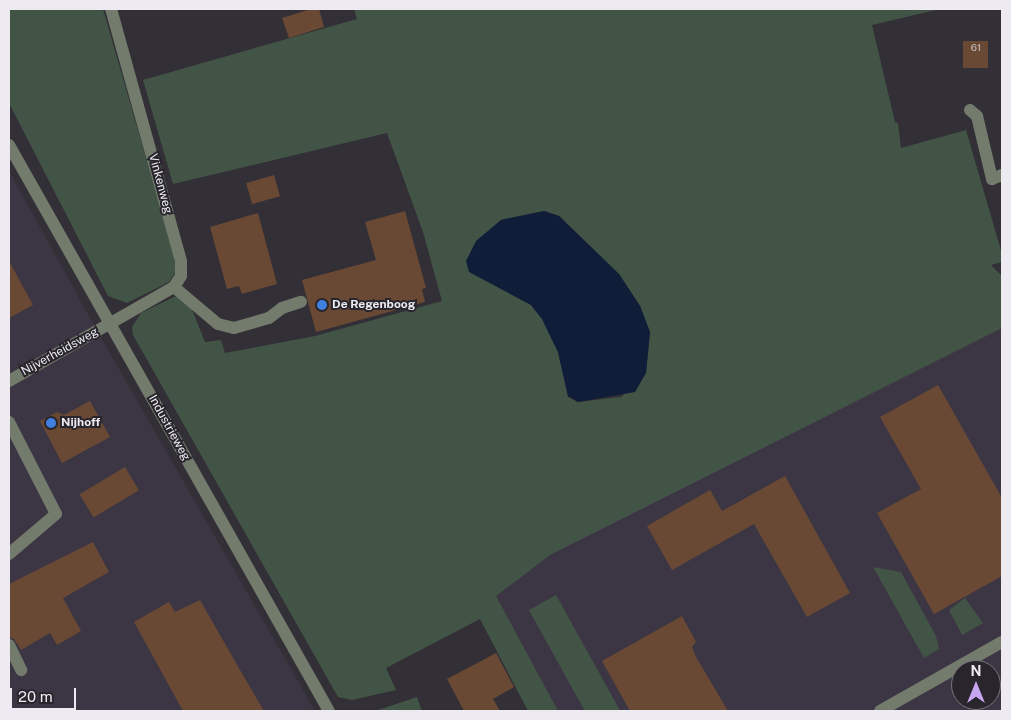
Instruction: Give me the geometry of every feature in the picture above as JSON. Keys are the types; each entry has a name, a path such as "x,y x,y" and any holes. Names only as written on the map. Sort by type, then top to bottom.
{"street":[{"name":"Vinkenweg","path":"111,9 181,261 181,276 174,287"},
{"path":"970,110 977,116 992,179 1002,176"},
{"name":"Industrieweg","path":"9,144 329,711"},
{"path":"110,324 174,287 218,324 234,328 268,318 282,308 301,302"},
{"name":"Nijverheidsweg","path":"9,381 110,324"},
{"path":"9,422 56,514 9,554"},
{"path":"880,711 1002,642"},
{"path":"9,645 22,670"}],"shaded area":[{"path":"9,171 100,336 315,711 9,711"},
{"path":"1002,313 1002,711 534,711 468,572"}],"green space":[{"path":"9,9 103,9 174,255 176,271 169,282 127,303 108,296 9,103"},
{"path":"354,9 940,9 872,25 895,122 898,123 901,148 966,130 1002,254 1002,262 991,265 1002,276 1002,328 550,555 496,596 558,711 528,711 480,619 386,668 396,690 352,700 338,697 133,335 132,327 141,313 176,296 189,302 205,342 221,340 225,353 315,336 442,301 423,232 387,133 173,184 143,80 357,19","holes":["544,211 559,216 619,274 640,306 650,332 646,373 621,397 578,402 568,397 558,352 542,319 531,305 469,271 491,229 501,220"]},
{"path":"873,567 901,572 936,636 939,649 924,658"},
{"path":"556,595 620,710 585,711 529,610"},
{"path":"965,598 983,623 962,635 949,610"},
{"path":"417,697 422,711 375,711"}],"water":[{"path":"544,211 559,216 619,274 640,306 650,332 646,373 635,392 578,402 568,396 558,352 542,319 531,305 469,272 466,261 476,241 501,220"}],"building":[{"path":"311,9 319,9 324,27 289,38 282,18"},
{"path":"963,41 988,41 988,68 963,68"},
{"path":"274,175 280,196 252,204 246,183"},
{"path":"405,211 426,288 422,289 425,302 316,332 302,280 376,260 365,222"},
{"path":"258,213 277,284 242,294 239,286 227,289 210,227"},
{"path":"9,261 33,305 9,318"},
{"path":"938,385 1002,498 1002,576 934,614 877,513 921,489 880,417"},
{"path":"90,401 110,437 62,463 40,421 57,412 64,415"},
{"path":"125,467 139,490 93,517 80,494"},
{"path":"785,476 850,593 807,617 754,524 672,570 647,526 710,490 722,511"},
{"path":"93,542 109,572 63,598 81,631 57,645 50,633 21,650 14,639 9,637 9,584"},
{"path":"200,600 264,711 183,711 134,622 169,602 175,612"},
{"path":"682,616 696,642 692,647 696,657 728,711 630,711 602,661"},
{"path":"496,653 514,687 493,699 500,711 464,711 447,679"}],"place":[{"name":"De Regenboog","path":"322,305"},
{"name":"Nijhoff","path":"51,423"}]}
